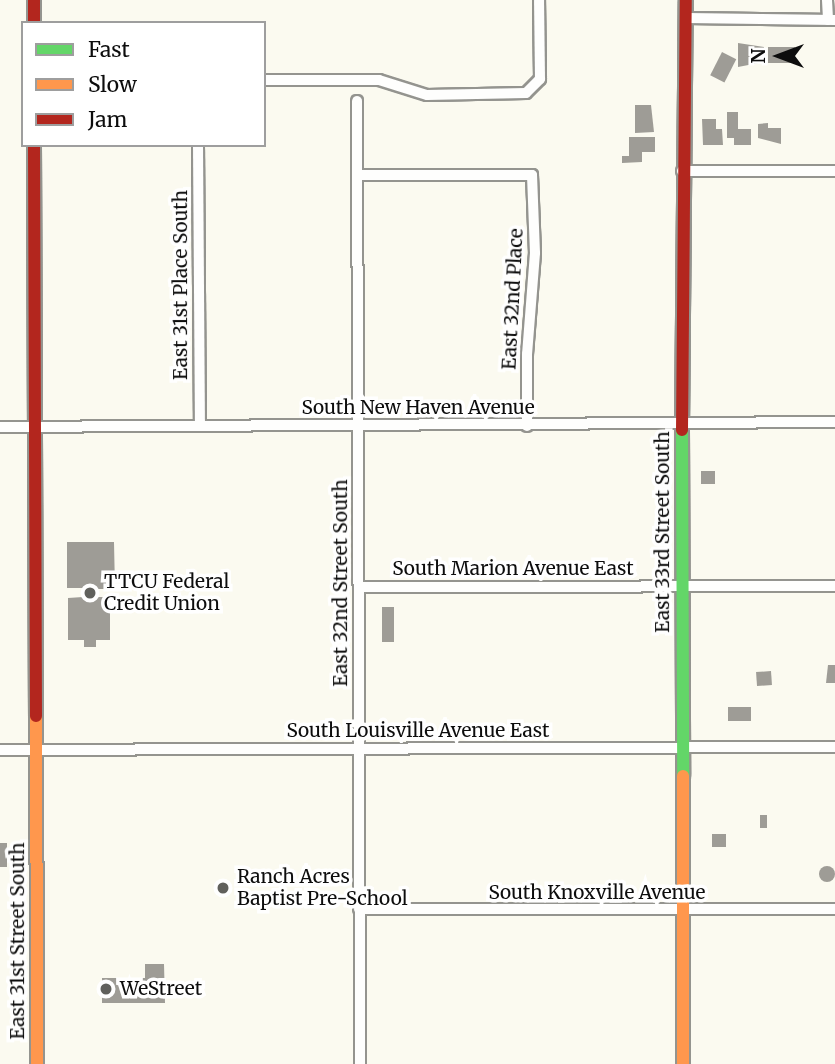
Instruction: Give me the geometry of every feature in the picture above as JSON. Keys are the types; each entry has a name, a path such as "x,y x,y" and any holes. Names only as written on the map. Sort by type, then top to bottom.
{"street":[{"path":"34,0 34,21"},
{"path":"266,80 379,80 427,95 526,93 537,86 541,73 539,0"},
{"name":"East 33rd Street South","path":"683,1064 682,171 686,0"},
{"path":"687,18 831,20 827,0"},
{"name":"East 32nd Street South","path":"357,101 360,1064"},
{"name":"East 31st Street South","path":"34,147 37,1064"},
{"name":"East 31st Place South","path":"198,147 200,425"},
{"path":"682,171 835,171"},
{"name":"East 32nd Place","path":"358,175 532,175 535,253 527,354 527,426"},
{"name":"South New Haven Avenue","path":"0,427 358,424 527,426 835,422"},
{"name":"South Marion Avenue East","path":"359,587 835,586"},
{"name":"South Louisville Avenue East","path":"0,750 835,747"},
{"name":"South Knoxville Avenue","path":"359,909 835,909"}],"building":[{"path":"738,43 764,47 764,62 738,67"},
{"path":"768,47 795,47 795,63 768,63"},
{"path":"722,52 736,59 724,82 710,75"},
{"path":"635,105 651,105 654,132 635,133"},
{"path":"727,112 738,112 738,129 751,129 751,145 734,145 734,138 727,138"},
{"path":"702,119 716,119 716,129 722,129 723,145 703,145"},
{"path":"768,123 768,128 781,128 781,144 758,138 758,124"},
{"path":"629,137 655,137 655,152 642,152 642,162 622,163 622,156 629,156"},
{"path":"701,471 715,471 715,484 701,484"},
{"name":"TTCU Federal Credit Union","path":"67,542 114,542 115,589 96,589 96,597 110,597 110,640 96,640 96,647 84,647 84,640 68,640 68,598 83,597 83,588 67,588"},
{"path":"382,607 394,607 394,642 382,642"},
{"path":"828,665 835,665 835,683 826,683"},
{"path":"771,671 772,685 757,686 756,672"},
{"path":"728,707 751,707 751,721 728,721"},
{"path":"760,815 767,815 767,828 760,828"},
{"path":"712,834 726,834 726,847 712,847"},
{"path":"0,843 7,843 7,867 0,867"},
{"path":"824,866 830,866 835,874 833,880 824,882 819,877 819,871"},
{"path":"145,964 164,964 165,1003 102,1003 102,978 145,978"}],"traffic: fast":[{"path":"682,430 683,776"}],"traffic: slow":[{"path":"36,716 37,1064"},
{"path":"683,776 683,1064"}],"traffic: jam":[{"path":"34,0 34,21"},
{"path":"682,430 686,0"},
{"path":"34,147 36,716"}],"place":[{"name":"TTCU Federal Credit Union","path":"90,593"},
{"name":"Ranch Acres Baptist Pre-School","path":"223,888"},
{"name":"WeStreet","path":"106,989"}]}
